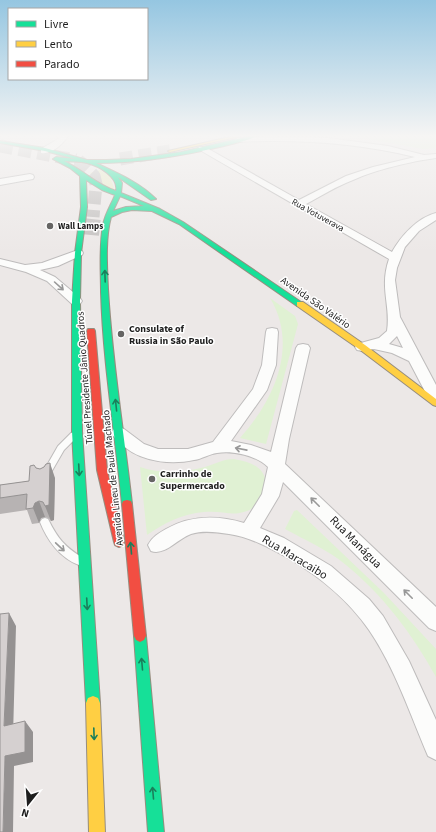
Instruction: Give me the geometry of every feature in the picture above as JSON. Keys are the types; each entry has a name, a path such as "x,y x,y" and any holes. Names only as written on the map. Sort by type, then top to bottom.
{"main road":[{"path":"114,175 119,182 118,194"},
{"name":"Avenida São Valério","path":"117,175 126,179 170,211 182,223"},
{"path":"126,175 126,179"},
{"path":"83,176 84,207 78,253 76,301 77,431 92,687 97,832"},
{"name":"Avenida São Valério","path":"83,176 97,185 134,199 182,223 368,346 436,403"},
{"name":"Avenida Lineu de Paula Machado","path":"118,194 107,218 105,268 107,327 125,479 156,832"},
{"path":"84,207 92,200"},
{"path":"103,204 107,218 117,211 130,208 158,210"},
{"name":"Túnel Presidente Jânio Quadros","path":"91,322 92,356 102,470 137,615"},
{"name":"Túnel Presidente Jânio Quadros","path":"97,492 102,470"},
{"path":"84,561 92,521"}],"street":[{"name":"Rua Votuverava","path":"247,175 394,257"},
{"path":"298,204 349,178 359,175"},
{"path":"0,182 30,176"},
{"path":"368,346 386,340 393,331 389,278 394,257 402,244 414,231 436,216"},
{"path":"14,265 45,266 58,263 78,253"},
{"path":"0,262 14,265 51,279 76,301"},
{"path":"393,316 436,399"},
{"path":"218,447 260,390 269,365 272,332"},
{"path":"368,346 396,350 415,358"},
{"path":"249,530 270,496 274,484 281,439 303,348"},
{"name":"Rua Manágua","path":"119,433 138,448 155,454 173,456 193,454 218,447 238,448 258,453 269,458 436,621"},
{"name":"Rua Maracaibo","path":"157,545 172,534 186,528 208,524 230,526 249,530 283,546 327,574 357,602 375,622 400,663 436,748"}],"lane":[{"path":"45,480 46,473 61,448 77,431"},
{"path":"45,522 49,534 56,543 84,561"}],"green space":[{"path":"91,175 108,175 110,176 115,191 98,183"},
{"path":"270,298 295,316 298,324 266,444 240,438 263,407 279,372 282,353 282,335 278,316"},
{"path":"234,459 245,461 254,465 264,476 266,481 258,505 250,510 237,513 204,512 188,515 167,523 147,535 140,467 156,471 172,472 197,469"},
{"path":"297,510 384,593 436,649 436,677 427,661 396,616 360,577 346,565 324,550 285,529 294,511"}],"building":[{"path":"50,463 49,505 45,506 43,502 39,501 35,503 33,508 26,509 27,494 0,498 0,485 29,481 30,466 34,465 36,468 40,469 46,464"},
{"path":"9,613 4,726 25,721 25,752 5,756 3,832 0,832 0,614"}],"tunnel":[{"path":"93,175 96,184 93,217"},
{"path":"91,235 93,216"}],"traffic: fast":[{"path":"82,175 83,176 84,207 78,253 76,301 77,431 93,703"},
{"path":"112,175 117,179 120,188 107,221 104,278 108,343 127,504"},
{"path":"117,175 126,179 153,199"},
{"path":"83,176 104,189 134,199 181,223 300,304"},
{"path":"108,216 132,208 158,210"},
{"path":"140,636 156,832"}],"traffic: slow":[{"path":"300,304 362,347 436,403"},
{"path":"93,703 97,832"}],"traffic: jam":[{"path":"91,331 102,470 119,542"},
{"path":"127,504 140,636"}],"place":[{"name":"Wall Lamps","path":"50,226"},
{"name":"Consulate of Russia in São Paulo","path":"121,334"},
{"name":"Carrinho de Supermercado","path":"152,479"}]}
